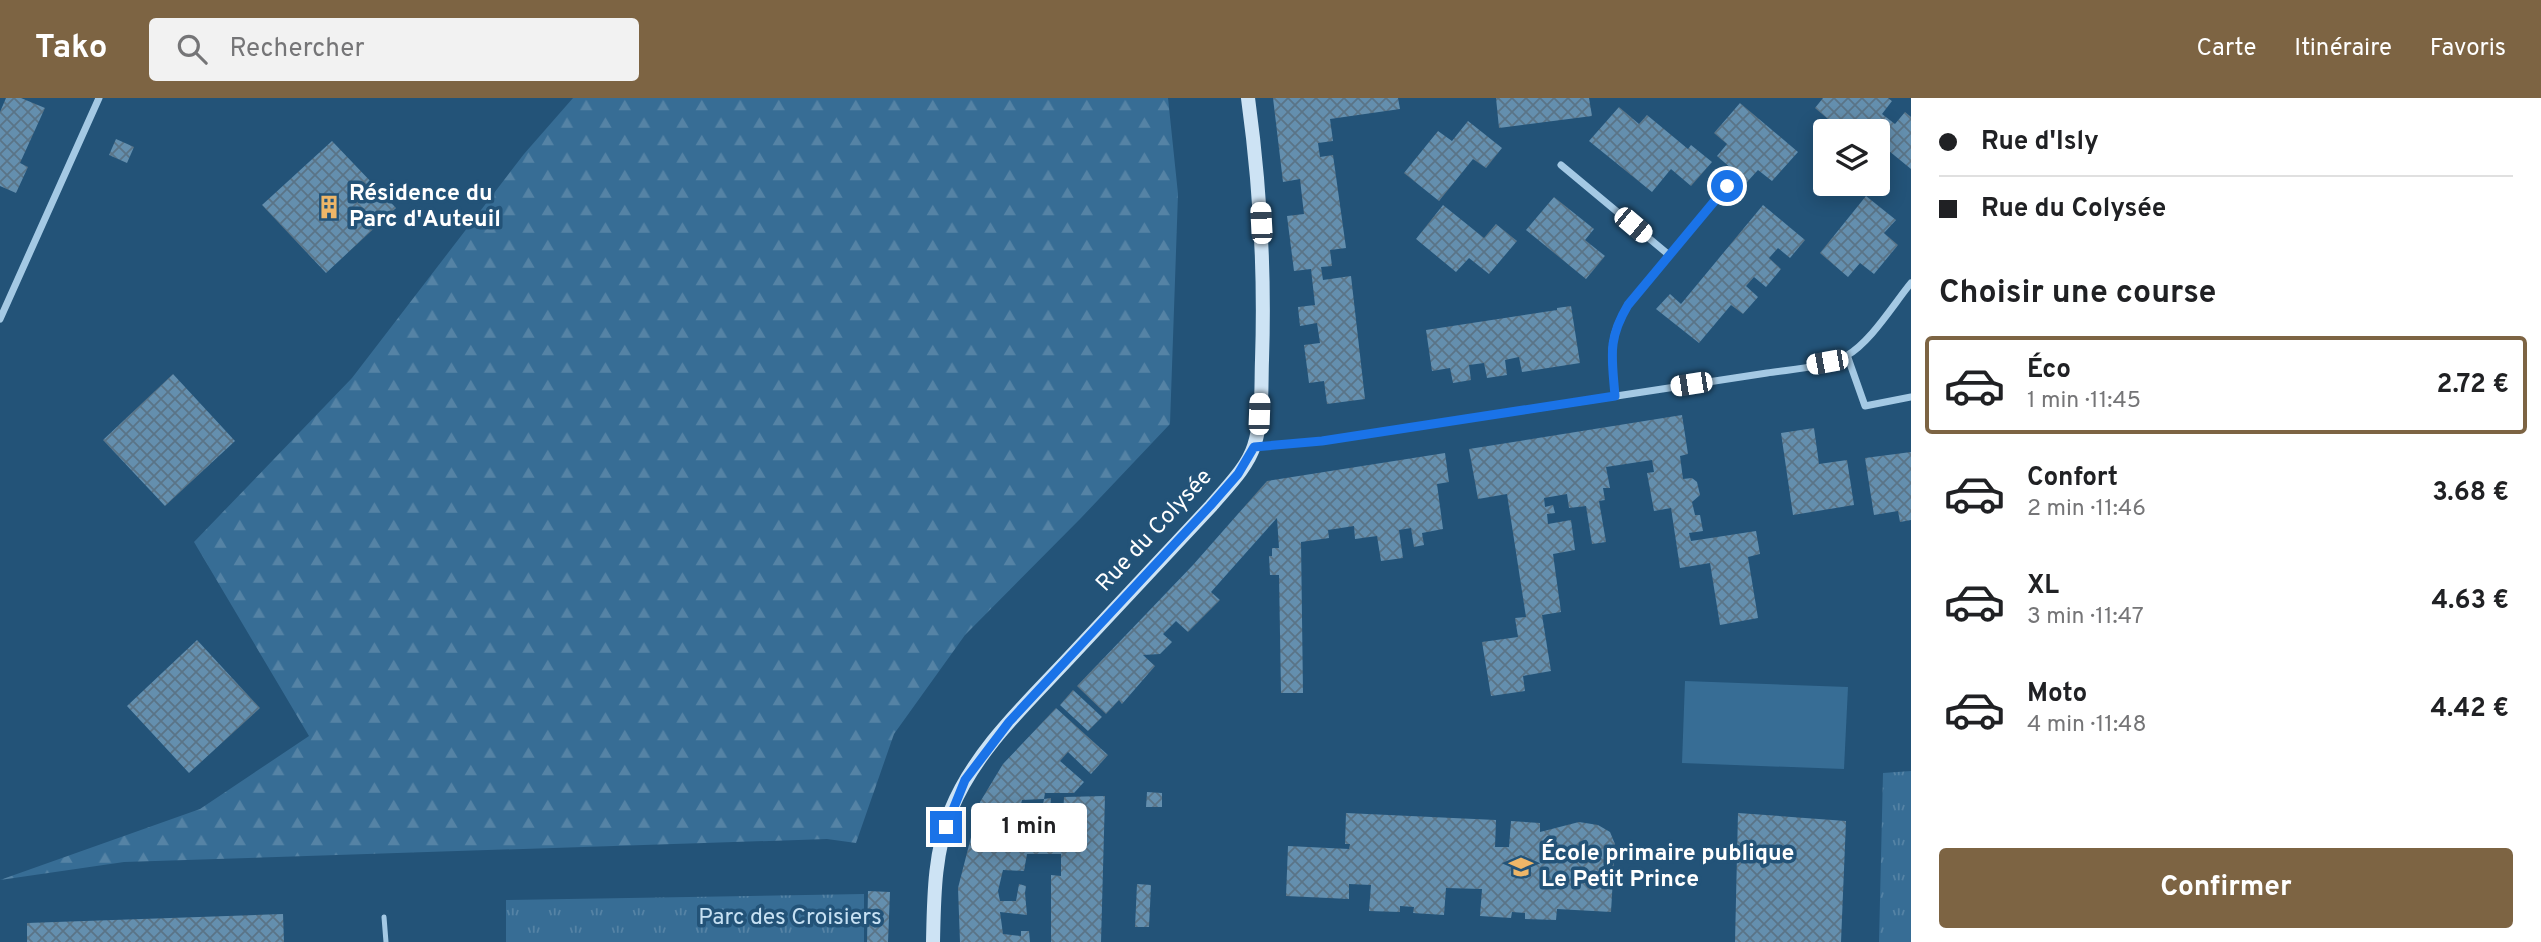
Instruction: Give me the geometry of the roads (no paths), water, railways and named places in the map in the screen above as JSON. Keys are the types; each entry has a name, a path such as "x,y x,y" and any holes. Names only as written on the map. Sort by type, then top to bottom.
{"street":[{"path":"0,320 99,98"},
{"name":"Rue du Colysée","path":"933,942 935,873 951,811 965,780 1009,722 1231,482 1254,447 1259,414 1264,292 1260,200 1248,98"},
{"path":"1561,165 1669,255"},
{"path":"1615,396 1611,349 1613,333 1628,305 1727,186"},
{"path":"1254,447 1322,441 1827,362 1847,355 1864,341 1911,284"},
{"path":"1847,355 1865,406 1911,397"}],"lane":[{"path":"384,917 386,942"}],"place":[{"name":"Résidence du Parc d'Auteuil","path":"329,207"},
{"name":"École primaire publique Le Petit Prince","path":"1521,867"}],"park label":[{"name":"Parc des Croisiers","path":"790,918"}]}
